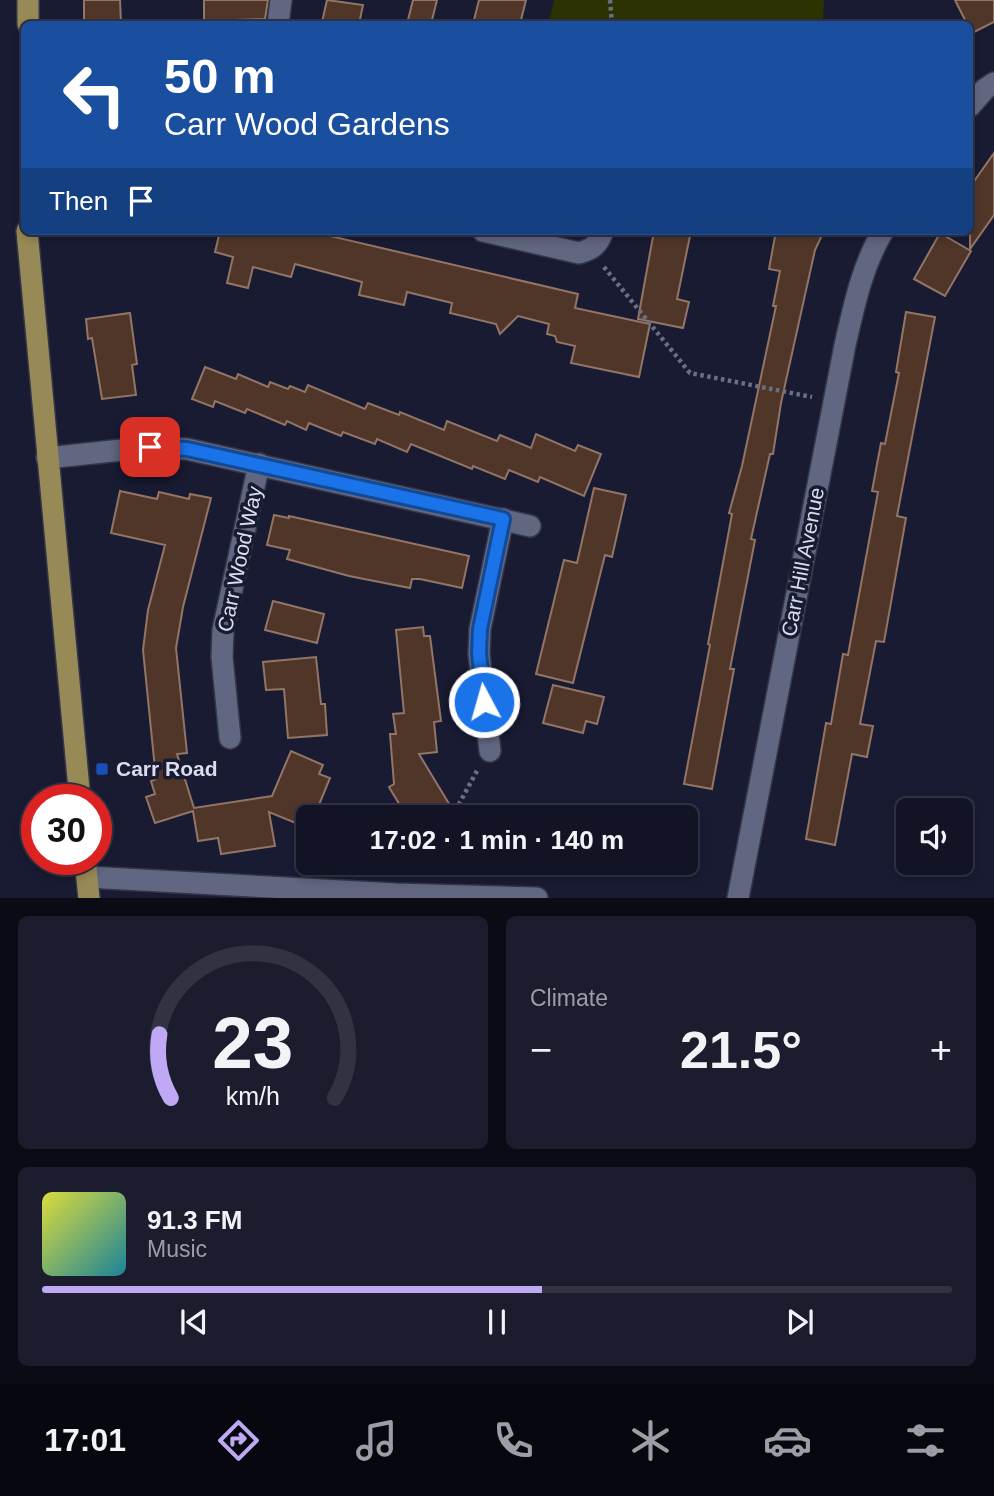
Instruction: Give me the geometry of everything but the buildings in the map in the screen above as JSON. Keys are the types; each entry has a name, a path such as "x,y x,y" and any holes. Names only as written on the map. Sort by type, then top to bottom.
{"main road":[{"path":"28,0 28,21"},
{"path":"27,235 78,784"}],"street":[{"path":"278,21 281,0"},
{"path":"973,103 994,83"},
{"path":"500,235 579,253 590,250 599,243 602,235"},
{"name":"Carr Hill Avenue","path":"738,898 858,288 873,247 880,235"},
{"path":"47,458 150,447 187,449 530,526"},
{"name":"Carr Wood Way","path":"230,738 222,657 223,630 259,464"},
{"path":"490,751 479,653 480,629 503,519"},
{"path":"87,878 396,896 537,898"}],"path":[{"path":"610,0 612,21"},
{"path":"590,250 690,373 834,401"},
{"path":"459,805 490,751"}],"green space":[{"path":"554,0 824,0 823,21 549,21"}],"place":[{"name":"Carr Road","path":"102,769"}],"route":[{"path":"150,447 187,449 503,519 480,629 479,653 484,702"}]}
